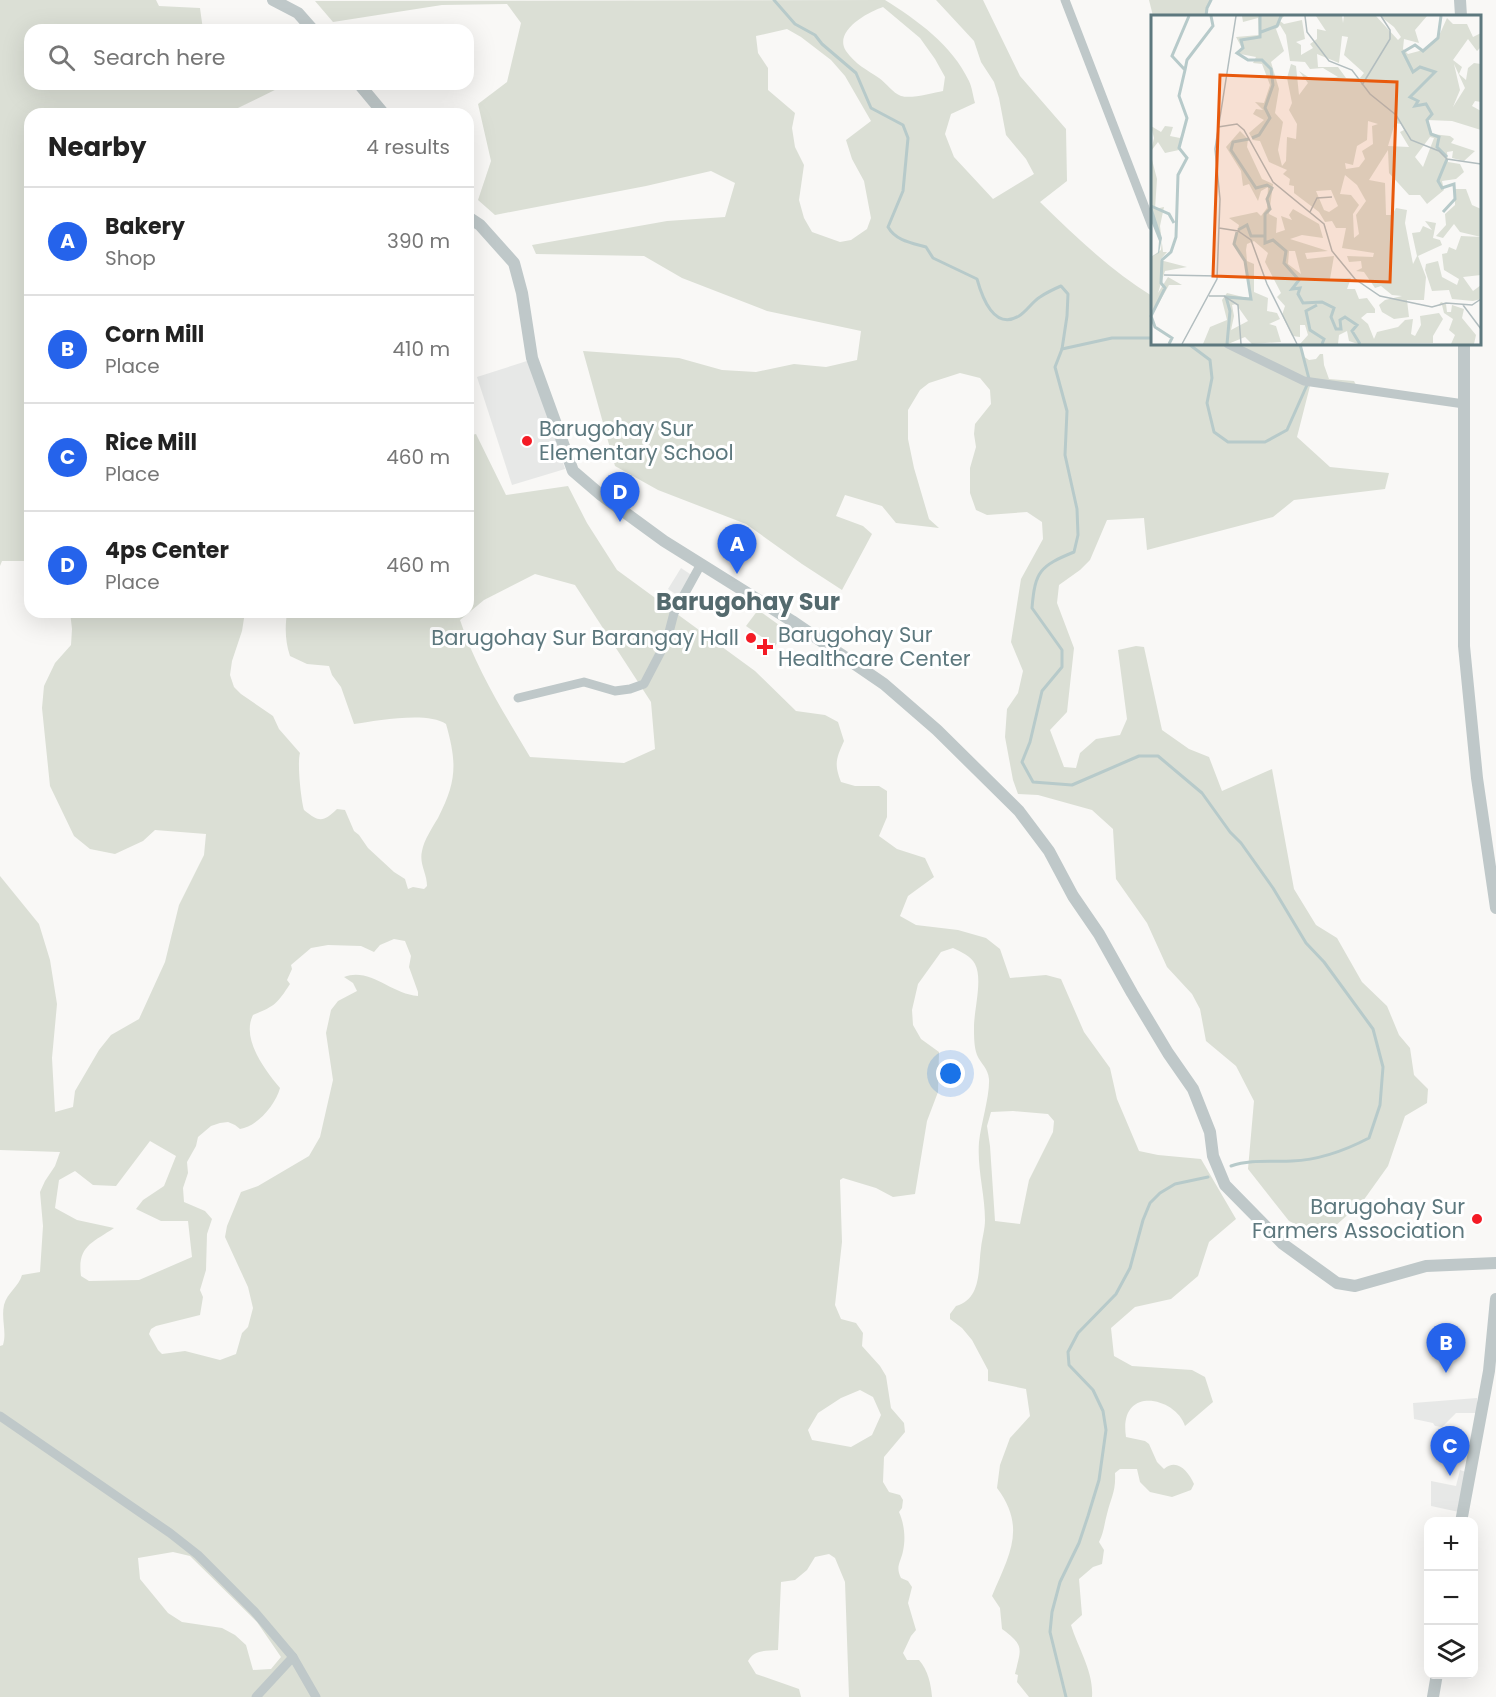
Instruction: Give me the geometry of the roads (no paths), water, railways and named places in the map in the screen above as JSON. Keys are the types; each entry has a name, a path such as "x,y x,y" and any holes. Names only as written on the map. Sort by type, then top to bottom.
{"street":[{"path":"273,0 298,13 308,24"},
{"path":"1065,0 1151,223"},
{"path":"364,90 379,108"},
{"path":"474,221 514,263 522,293 532,358 573,471 601,495 664,541 792,621 884,684 937,730 1019,811 1049,851 1073,896 1099,934 1168,1053 1193,1089 1210,1132 1213,1156 1225,1185 1283,1244 1336,1283 1346,1286 1355,1286 1426,1266 1496,1263"},
{"path":"1230,345 1304,381 1464,404"},
{"path":"1464,345 1464,646 1477,778 1496,908"},
{"path":"518,698 585,682 615,691 644,684 667,640 675,613 701,564"},
{"path":"1462,1517 1489,1371 1496,1299"},
{"path":"0,1416 170,1533 198,1555 254,1611 293,1657 316,1697"},
{"path":"256,1697 293,1657"},
{"path":"1433,1697 1436,1679"}],"waterway":[{"path":"774,0 795,24 815,35 822,44 856,73 871,108 903,125 908,138 903,191 888,227 891,232 905,241 926,247 933,258 977,279 990,310 1003,319 1019,316 1037,299 1061,286 1068,294 1062,349 1055,367 1067,411 1065,455 1077,509 1078,535 1074,552 1054,561 1041,571 1035,586 1032,608 1062,650 1062,667 1042,691 1030,742 1022,762 1033,782 1072,785 1139,756 1158,756 1202,793 1273,888 1306,943 1324,962 1373,1029 1383,1067 1380,1105 1369,1138 1342,1150 1312,1159 1253,1162 1231,1166"},
{"path":"1206,15 1211,0"},
{"path":"1062,349 1112,338 1151,338"},
{"path":"1190,345 1210,360 1212,378 1207,403 1214,432 1228,442 1265,442 1287,430 1307,385"},
{"path":"1300,345 1309,379"},
{"path":"1066,1697 1050,1632 1052,1612 1060,1582 1079,1543 1099,1480 1106,1430 1103,1411 1093,1390 1069,1365 1068,1352 1078,1333 1116,1294 1130,1268 1150,1203 1160,1193 1175,1184 1208,1177"}],"place":[{"name":"Barugohay Sur Elementary School","path":"527,441"},
{"name":"4ps Center","path":"620,522"},
{"name":"Bakery","path":"737,574"},
{"name":"Barugohay Sur Barangay Hall","path":"751,638"},
{"name":"Barugohay Sur Healthcare Center","path":"765,647"},
{"name":"Barugohay Sur Farmers Association","path":"1477,1219"},
{"name":"Corn Mill","path":"1446,1373"},
{"name":"Rice Mill","path":"1450,1476"}],"district":[{"name":"Barugohay Sur","path":"748,602"}]}
